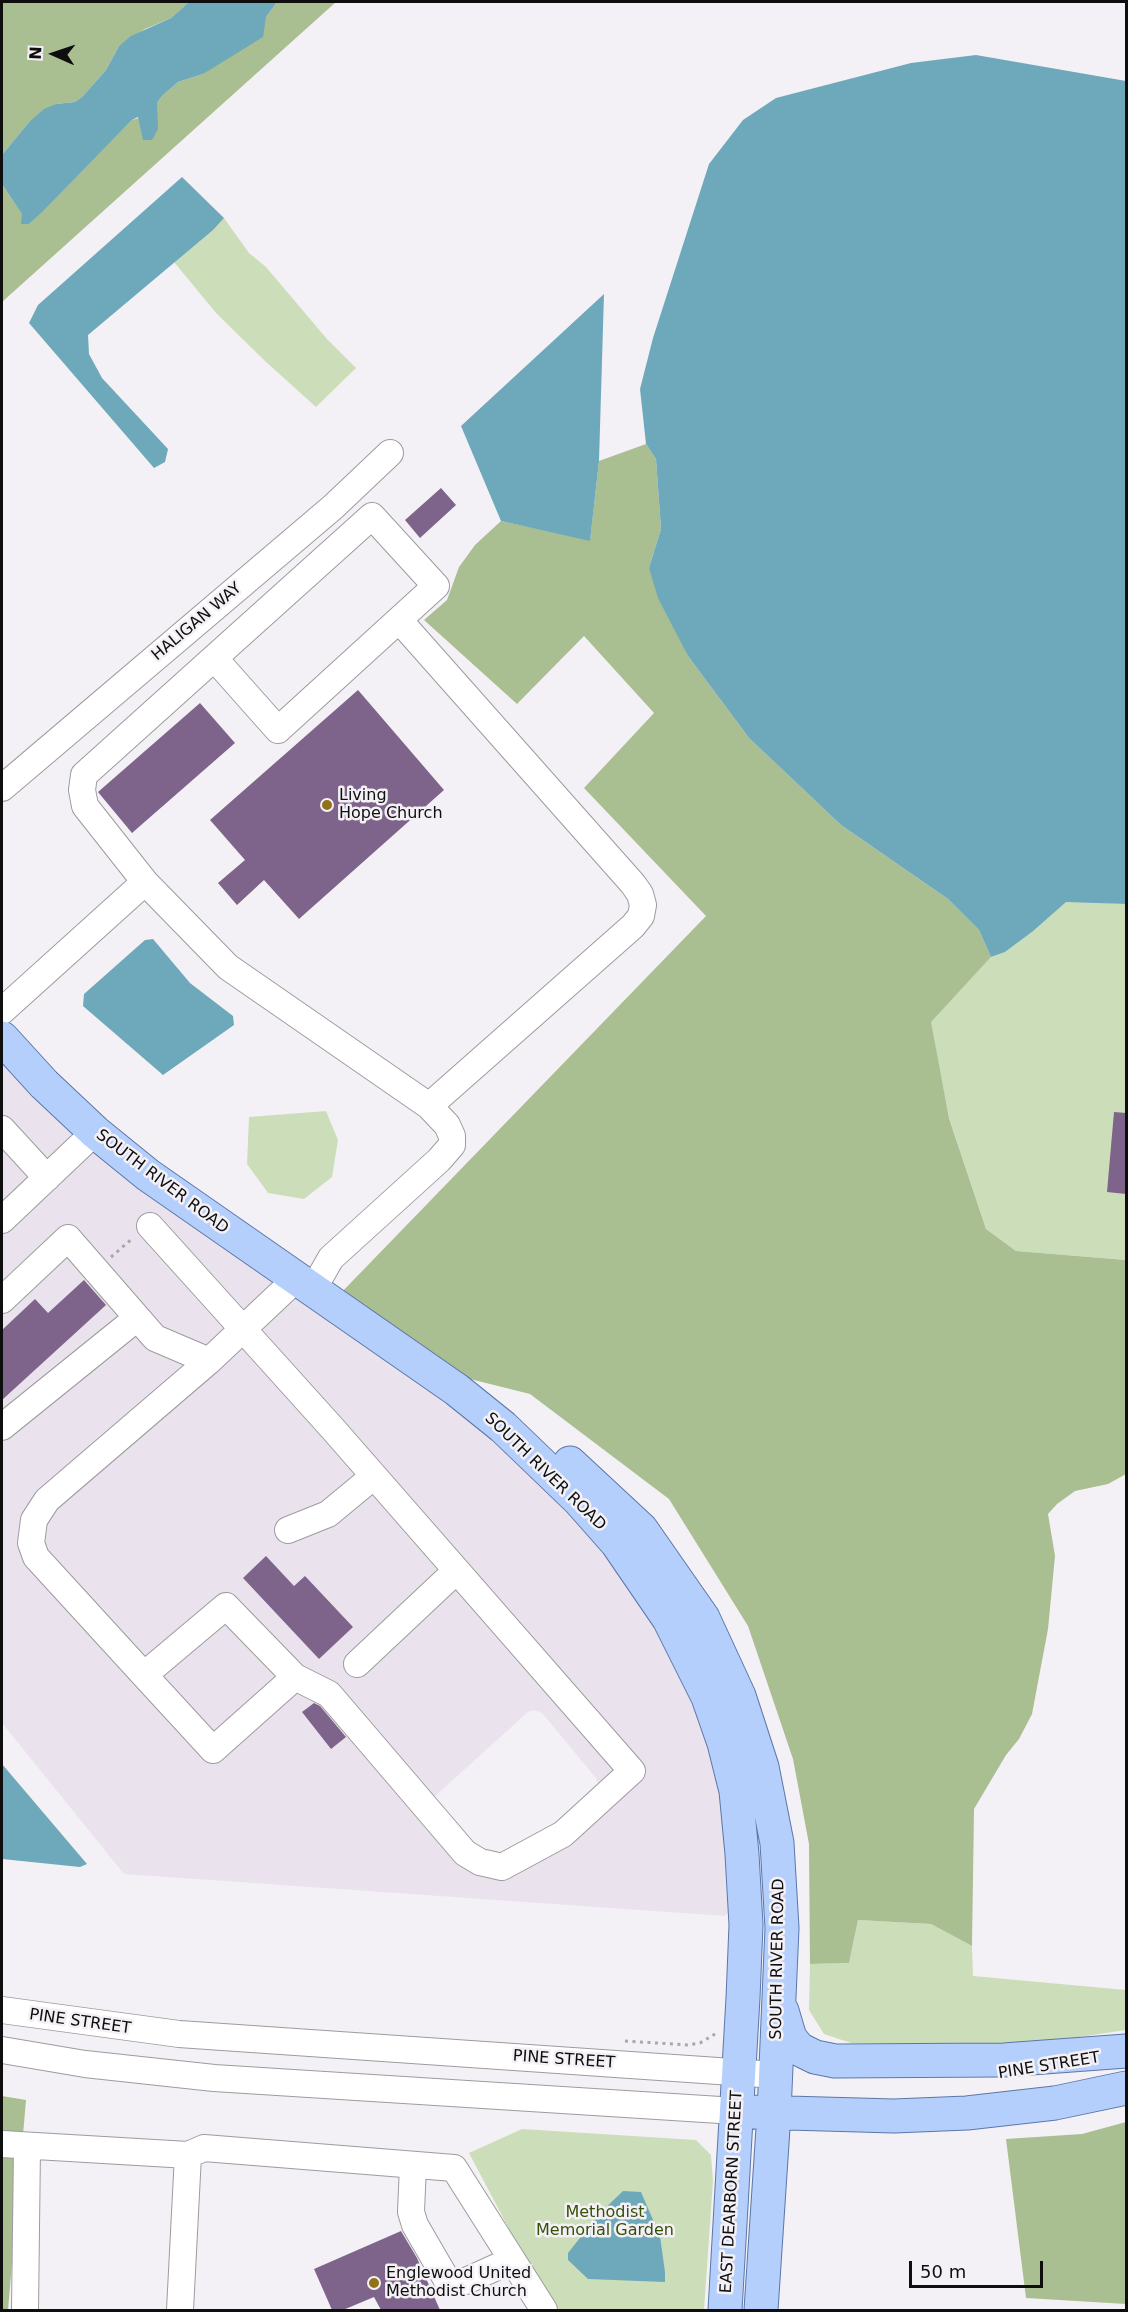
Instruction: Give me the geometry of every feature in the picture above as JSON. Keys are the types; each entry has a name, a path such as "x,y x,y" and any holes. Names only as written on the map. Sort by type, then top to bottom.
{"main road":[{"name":"SOUTH RIVER ROAD","path":"2,1038 44,1084 95,1132 157,1182 457,1390 503,1427 560,1482 617,1543 669,1619 708,1697 724,1743 736,1791 746,1925 738,2073"},
{"name":"SOUTH RIVER ROAD","path":"457,1390 516,1424 578,1468 641,1529 703,1618 739,1696 760,1758 770,1803 781,1891 774,2113"},
{"path":"779,1993 790,2038 800,2049 815,2057 835,2061 1004,2060 1126,2052"},
{"name":"PINE STREET","path":"776,2075 895,2081 969,2077 1037,2071 1098,2060 1126,2052"},
{"name":"EAST DEARBORN STREET","path":"725,2310 738,2073"},
{"path":"736,2111 894,2116 967,2113 1055,2103 1126,2088"},
{"path":"760,2310 774,2113"}],"street":[{"name":"HALIGAN WAY","path":"2,788 333,507 390,453"},
{"path":"214,659 278,730 436,586 372,516 84,775 82,790 85,806 146,882 228,967 429,1106 447,1125 452,1137 452,1145 439,1160 304,1285 243,1330 47,1500 34,1520 31,1543 36,1557 213,1750 295,1677"},
{"path":"399,620 633,884 640,894 643,905 640,916 633,926 429,1106"},
{"path":"2,1011 146,882"},
{"path":"2,1129 46,1178"},
{"path":"2,1220 95,1132"},
{"path":"142,1231 243,1330 632,1771 563,1834 502,1867 480,1862 465,1853 329,1694 295,1677 226,1606 144,1675"},
{"path":"2,1300 68,1238 155,1338 209,1361"},
{"path":"2,1427 137,1318"},
{"path":"288,1530 328,1514 374,1476"},
{"path":"357,1664 456,1571"},
{"name":"PINE STREET","path":"2,2010 178,2034 776,2075"},
{"path":"2,2050 85,2064 214,2078 736,2111"},
{"path":"2,2144 188,2155 204,2148 454,2168 544,2310"},
{"path":"26,2310 27,2147"},
{"path":"180,2310 188,2155"},
{"path":"413,2165 411,2212 415,2225 448,2282 466,2281 512,2260"}],"path":[{"path":"96,1270 142,1231"}],"shaded area":[{"path":"2,1052 443,1393 608,1548 698,1700 726,1793 730,1910 725,1916 124,1874 2,1723","holes":["534,1710 542,1713 596,1778 598,1785 535,1855 490,1863 433,1798 528,1712"]}],"green space":[{"path":"2,2 189,2 171,18 145,29 119,46 106,70 83,96 75,102 56,104 29,122 2,155"},
{"path":"277,2 336,2 2,302 2,184 29,224 132,120 157,113 157,103 162,96 178,82 203,74 266,17"},
{"path":"224,218 249,253 266,267 327,339 356,368 316,407 216,313 174,262"},
{"path":"646,444 656,459 661,529 649,568 688,656 749,738 841,825 948,899 979,930 991,957 931,1022 949,1118 986,1229 1016,1251 1126,1260 1126,1474 1108,1484 1075,1491 1048,1514 1055,1556 1048,1629 1032,1714 1019,1739 1006,1755 974,1809 972,1946 931,1924 858,1920 849,1963 810,1964 809,1844 793,1759 748,1626 669,1499 530,1394 450,1374 338,1296 706,916 584,788 654,713 584,636 517,704 424,620 447,600 459,567 475,545 501,521 590,540 599,461"},
{"path":"1066,901 1126,904 1126,1260 1016,1251 986,1229 949,1117 930,1022 991,957 1005,952 1032,932"},
{"path":"326,1111 338,1140 332,1177 304,1199 268,1193 247,1164 249,1117"},
{"path":"858,1920 931,1924 972,1946 973,1976 1126,1990 1126,2030 1040,2043 947,2045 851,2043 824,2034 809,2010 810,1964 849,1963"},
{"path":"2,2096 26,2100 8,2310 2,2310"},
{"path":"1126,2122 1126,2304 1026,2298 1006,2139 1082,2134"},
{"name":"Methodist Memorial Garden","path":"522,2129 696,2140 711,2155 713,2181 704,2310 556,2310 536,2280 469,2153"}],"water":[{"path":"189,2 277,2 266,17 263,37 203,74 178,82 162,96 157,103 158,129 152,140 143,140 138,117 132,120 42,212 29,224 21,224 22,214 2,184 2,155 29,122 44,109 56,104 75,102 83,96 106,70 119,46 131,36 171,18"},
{"path":"976,55 1126,81 1126,904 1066,902 1005,952 991,957 979,930 948,899 841,825 749,738 688,656 658,598 649,568 661,529 656,459 646,444 640,389 653,338 709,164 743,120 776,98 911,63"},
{"path":"182,177 224,218 213,230 88,335 89,354 102,378 168,449 165,462 154,468 29,323 38,305"},
{"path":"604,294 599,461 590,541 501,521 461,426"},
{"path":"153,939 190,983 233,1016 234,1025 163,1075 83,1006 84,994 145,940"},
{"path":"2,1764 87,1864 80,1867 2,1859"},
{"path":"623,2191 641,2192 660,2236 665,2282 588,2279 568,2260 568,2253 598,2215"}],"building":[{"path":"441,488 456,505 420,538 405,520"},
{"name":"Living Hope Church","path":"358,690 444,790 299,919 264,880 237,905 218,883 245,860 210,820"},
{"path":"200,703 235,743 132,833 98,792"},
{"path":"1114,1112 1126,1113 1126,1194 1107,1192"},
{"path":"84,1280 106,1305 2,1400 2,1330 35,1299 48,1313"},
{"path":"266,1556 294,1586 305,1576 353,1627 319,1659 243,1578"},
{"path":"314,1703 320,1706 346,1737 331,1749 302,1712"},
{"name":"Englewood United Methodist Church","path":"401,2231 417,2258 440,2310 381,2310 374,2297 343,2310 332,2310 314,2269"}],"place":[{"name":"Living Hope Church","path":"327,805"},
{"name":"Englewood United Methodist Church","path":"374,2283"}]}
